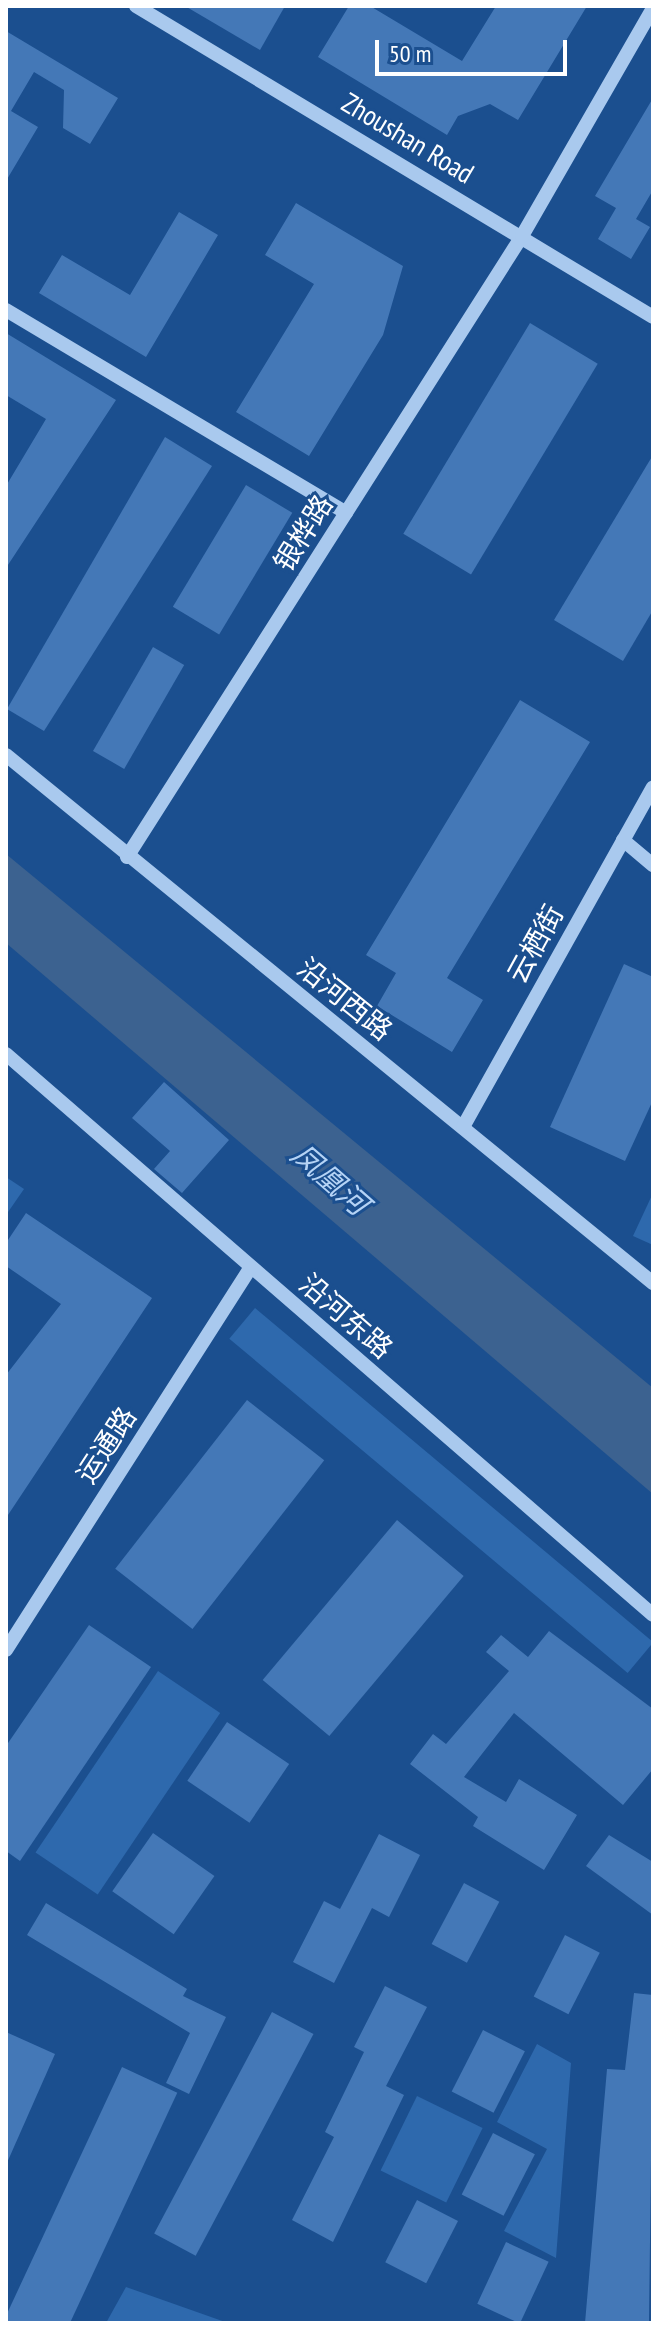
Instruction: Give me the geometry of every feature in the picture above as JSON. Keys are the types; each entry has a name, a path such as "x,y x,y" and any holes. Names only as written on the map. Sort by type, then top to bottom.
{"street":[{"name":"Zhoushan Road","path":"136,6 653,317"},
{"name":"银桦路","path":"127,857 522,236 653,8"},
{"path":"6,310 346,513"},
{"name":"沿河西路","path":"6,755 127,857 653,1283"},
{"name":"云栖街","path":"463,1127 653,787"},
{"path":"623,840 653,865"},
{"name":"沿河东路","path":"6,1054 653,1615"},
{"name":"运通路","path":"6,1650 250,1268"}],"shaded area":[{"path":"6,1177 24,1189 6,1215"},
{"path":"653,1193 653,1245 633,1236"},
{"path":"255,1308 653,1642 628,1673 229,1339"},
{"path":"158,1671 220,1713 98,1894 36,1853"},
{"path":"537,2044 571,2063 556,2258 504,2231 547,2149 497,2122"},
{"path":"417,2096 483,2128 446,2203 381,2171"},
{"path":"126,2287 228,2323 106,2323"}],"water":[{"name":"凤凰河","path":"6,854 653,1388 653,1494 6,943"}],"building":[{"path":"185,6 285,6 260,50"},
{"path":"349,6 370,6 462,61 496,6 587,6 518,120 490,104 458,116 447,135 318,57"},
{"path":"6,31 118,98 90,144 63,128 64,90 34,72 11,111 38,127 6,181"},
{"path":"653,98 653,190 636,219 650,227 631,259 598,239 616,208 595,196"},
{"path":"296,203 403,266 383,335 309,456 236,412 314,284 265,255"},
{"path":"179,212 218,235 146,357 39,293 62,255 130,295"},
{"path":"530,323 598,364 471,575 403,534"},
{"path":"6,333 116,400 6,568 6,486 46,419 6,395"},
{"path":"165,437 212,466 44,731 7,709"},
{"path":"653,455 653,610 623,661 554,620"},
{"path":"246,485 292,513 219,635 173,607"},
{"path":"153,647 184,665 124,769 93,751"},
{"path":"520,700 590,742 447,978 483,1000 452,1052 377,1006 396,973 366,955"},
{"path":"624,964 653,977 653,1100 625,1161 550,1127"},
{"path":"164,1082 229,1140 182,1193 154,1169 170,1151 132,1118"},
{"path":"26,1213 152,1298 6,1518 6,1375 61,1304 6,1266 6,1243"},
{"path":"247,1400 324,1460 192,1629 115,1569"},
{"path":"397,1520 464,1576 329,1736 263,1680"},
{"path":"89,1625 151,1667 20,1861 6,1851 6,1746"},
{"path":"549,1631 653,1709 653,1769 623,1805 514,1713 464,1777 506,1802 519,1779 577,1815 544,1870 473,1826 478,1817 410,1764 433,1734 446,1744 509,1671 486,1652 501,1635 528,1657"},
{"path":"227,1722 289,1764 249,1823 187,1781"},
{"path":"153,1833 214,1876 174,1934 112,1891"},
{"path":"379,1834 420,1855 389,1917 372,1908 334,1983 293,1962 324,1901 340,1909"},
{"path":"609,1835 653,1862 653,1915 586,1866"},
{"path":"464,1883 499,1902 467,1963 432,1944"},
{"path":"46,1903 187,1989 183,1996 226,2017 189,2094 166,2083 190,2033 27,1935"},
{"path":"565,1935 600,1953 568,2014 534,1996"},
{"path":"385,1986 427,2007 386,2086 404,2095 333,2242 292,2220 334,2137 325,2132 364,2052 354,2047"},
{"path":"634,1993 653,1995 649,2323 585,2323 607,2069 625,2070"},
{"path":"272,2012 313,2034 196,2256 154,2234"},
{"path":"483,2030 525,2051 494,2113 452,2091"},
{"path":"6,2032 55,2054 6,2165"},
{"path":"122,2067 177,2093 70,2323 6,2323 6,2316"},
{"path":"493,2133 535,2154 504,2216 462,2194"},
{"path":"417,2200 458,2221 426,2283 385,2262"},
{"path":"506,2242 549,2262 520,2323 477,2304"}]}
